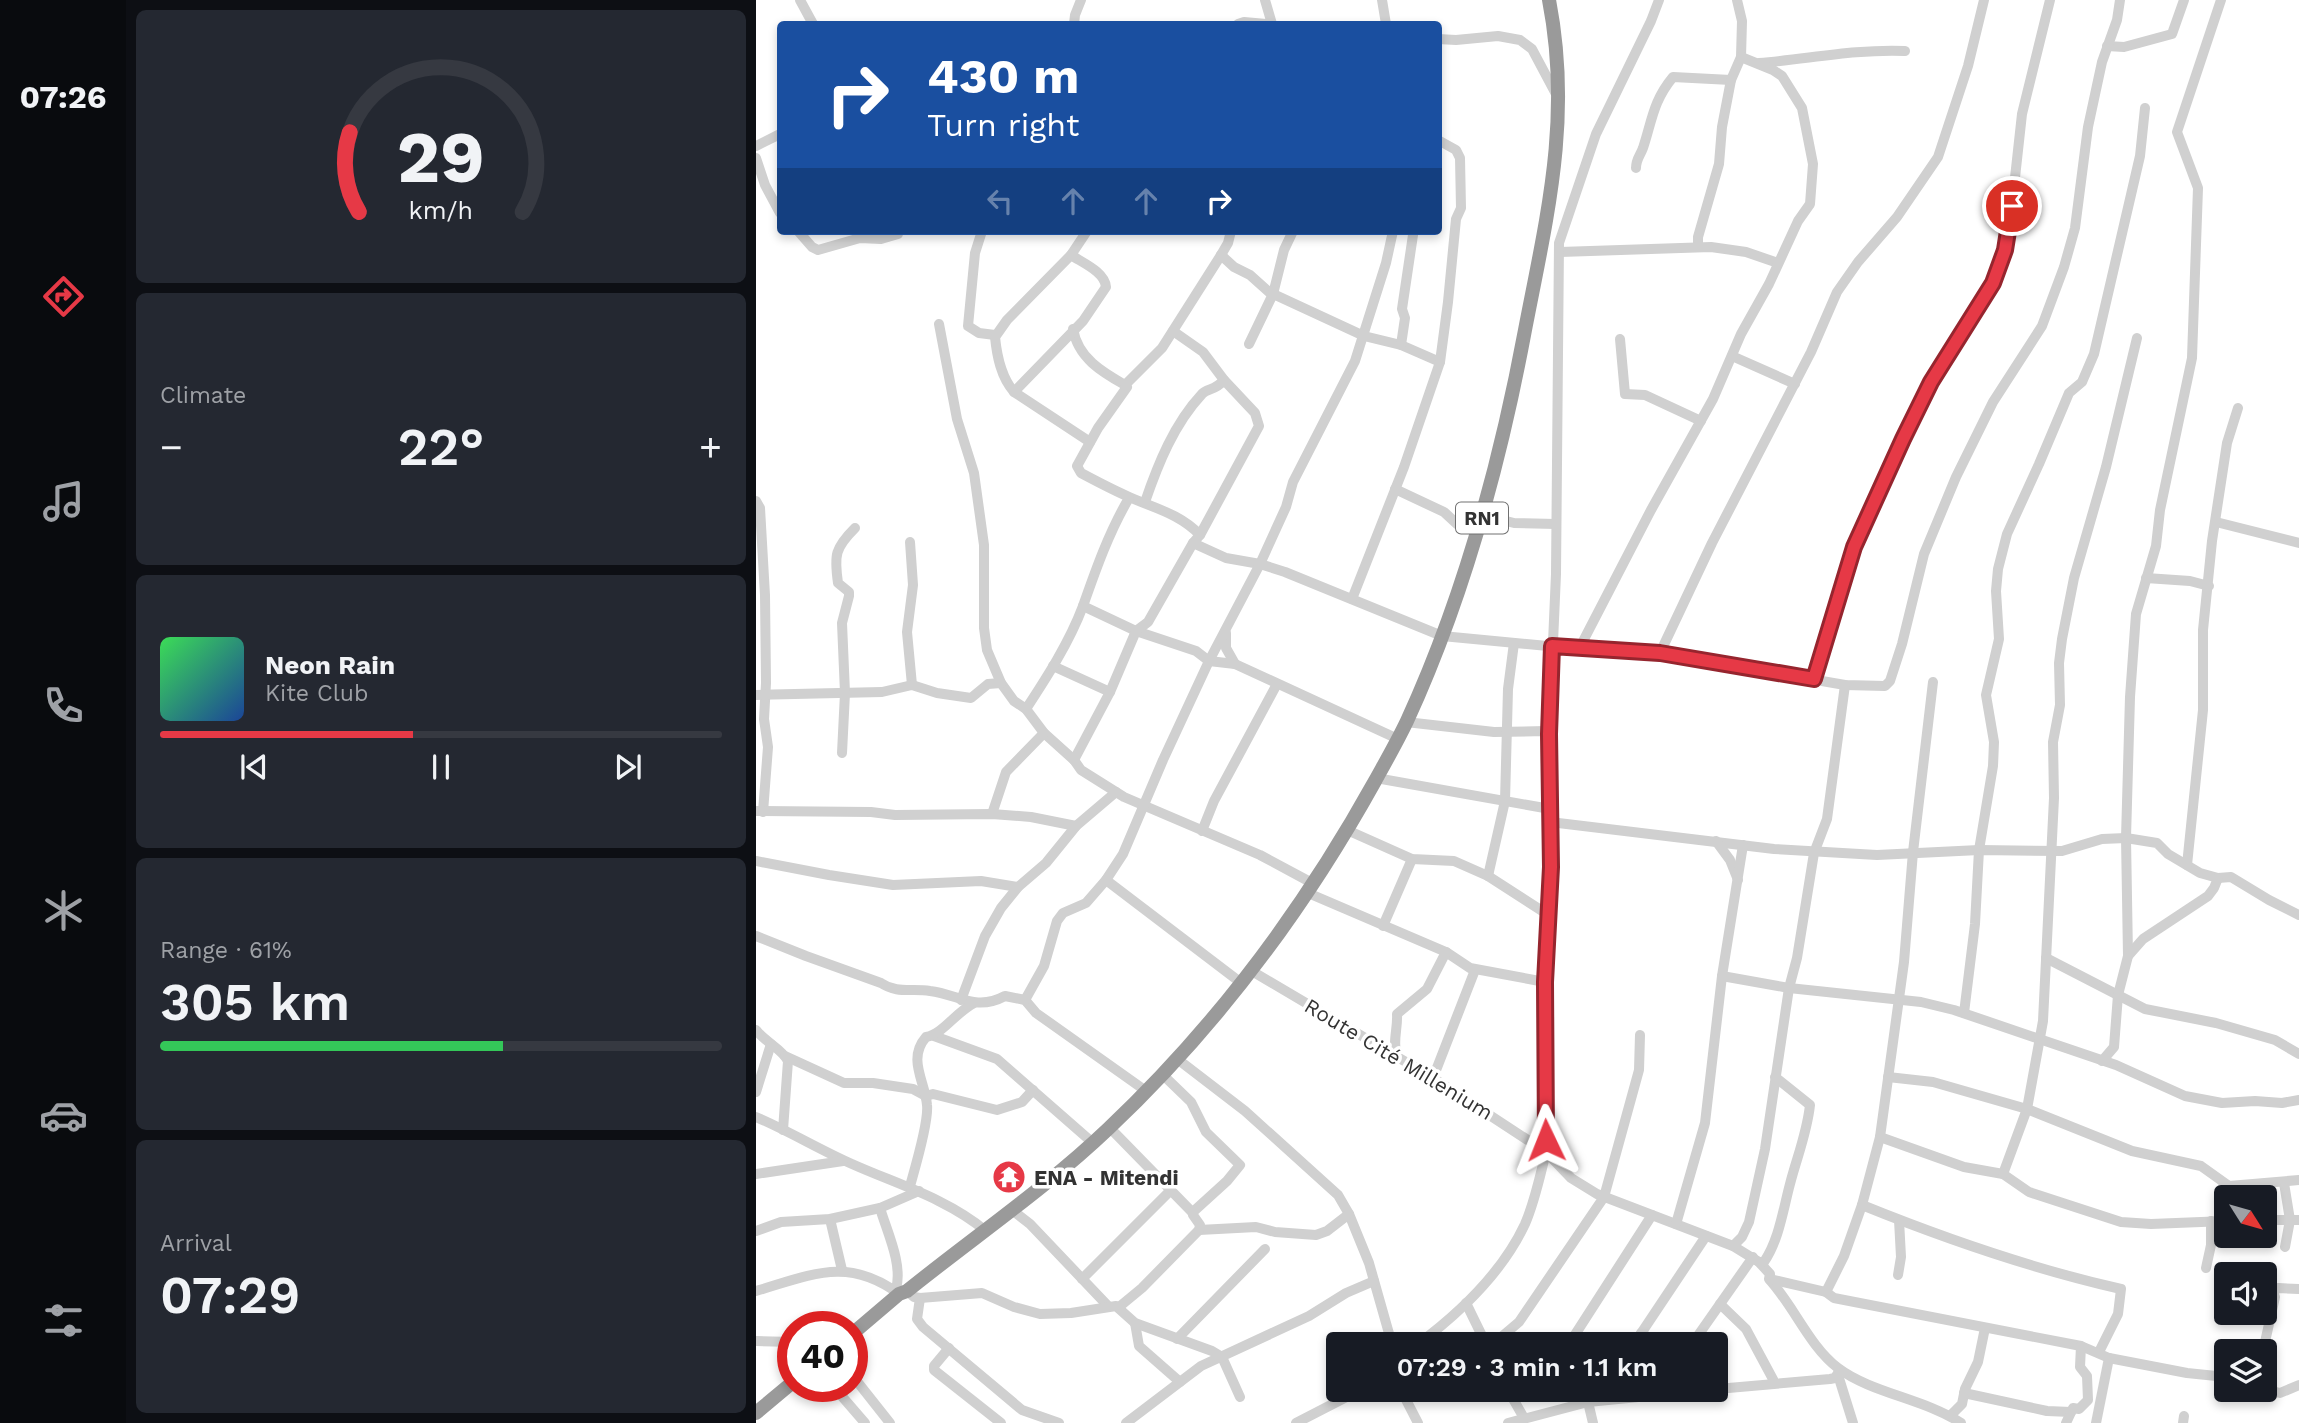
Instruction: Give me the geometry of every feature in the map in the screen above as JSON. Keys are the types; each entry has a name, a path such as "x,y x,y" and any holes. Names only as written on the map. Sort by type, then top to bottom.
{"highway":[{"name":"RN1","path":"868,1322 986,1231 1093,1143 1162,1074 1250,970 1311,889 1398,739 1442,636 1483,515 1505,427 1544,238 1557,149 1559,99 1559,72 1549,0"},
{"path":"756,1413 777,1395"}],"street":[{"path":"800,0 811,21"},
{"path":"1074,21 1081,0"},
{"path":"1265,0 1271,21"},
{"path":"1382,0 1386,21"},
{"path":"1698,247 1698,237 1719,164 1721,127 1731,80 1741,57 1742,21 1737,0"},
{"path":"1660,653 1712,543 1795,384 1846,277 1897,217 1938,157 1968,66 1984,0"},
{"path":"1814,679 1854,547 1939,368 1970,322 1999,271 2011,223 2022,114 2050,0"},
{"path":"1230,235 1221,255 1173,331 1153,359 1125,385 1127,387 1090,442 1078,464 1078,470 1129,498 1145,502 1182,519 1197,539 1226,558 1260,564 1442,636 1579,649 1660,653 1845,685 1885,686 1890,681 1902,644 1924,554 1956,477 1993,402 2042,326 2075,228 2088,127 2120,0"},
{"path":"2107,46 2124,47 2172,33 2183,0"},
{"path":"2102,1061 2114,1047 2118,995 2128,956 2126,838 2136,614 2156,546 2160,510 2192,358 2198,188 2177,129 2221,0"},
{"path":"1432,1332 1489,1279 1516,1241 1532,1207 1546,1152 1545,982 1550,916 1549,734 1556,574 1560,247 1596,134 1661,1"},
{"path":"1442,39 1498,36 1520,40 1532,49 1559,99"},
{"path":"1759,63 1792,61 1844,52 1905,51"},
{"path":"1579,649 1700,421 1798,221 1810,204 1813,164 1807,124 1798,100 1782,76 1759,63 1741,57"},
{"path":"1636,168 1636,159 1643,148 1653,107 1673,77 1731,80"},
{"path":"1964,1013 1975,924 1979,850 1993,766 1994,741 1986,695 1999,639 1996,591 1998,569 2007,534 2069,393 2082,382 2094,354 2140,156 2145,108"},
{"path":"756,146 777,136"},
{"path":"1352,599 1429,398 1444,344 1456,219 1461,208 1461,158 1456,150 1442,142"},
{"path":"756,158 765,185 777,207"},
{"path":"802,235 818,250 860,238 881,239 895,235"},
{"path":"981,235 975,253 973,292 967,321 971,330 979,334 995,335"},
{"path":"995,335 1071,255 1084,235"},
{"path":"1249,344 1273,294 1284,250 1291,235"},
{"path":"1025,1000 1044,966 1056,920 1063,913 1086,904 1123,854 1209,660 1260,564 1286,507 1293,482 1345,384 1364,336 1392,235"},
{"path":"1401,345 1405,318 1402,309 1413,235"},
{"path":"1544,238 1560,247 1698,247 1746,252 1778,263"},
{"path":"1014,392 1083,321 1107,285 1102,276 1071,255"},
{"path":"1221,255 1273,294 1364,336 1401,345 1440,362"},
{"path":"939,324 957,419 974,473 984,545 985,641 990,661 1013,701 1026,709 1044,733 1074,760 1081,770 1142,806 1260,855 1311,889 1382,926 1446,952 1475,970 1545,982"},
{"path":"1073,329 1075,340 1087,359 1099,370 1125,385"},
{"path":"1074,760 1110,692 1136,631 1148,622 1259,426 1255,413 1224,380 1203,352 1173,331"},
{"path":"995,335 998,358 1006,383 1014,392 1090,442"},
{"path":"2003,1174 2027,1109 2045,1011 2054,799 2053,742 2060,705 2062,639 2074,578 2106,467 2137,338"},
{"path":"1620,339 1625,394 1652,397 1700,421"},
{"path":"1732,356 1795,384"},
{"path":"1145,502 1172,437 1203,393 1215,389 1224,380"},
{"path":"2187,865 2203,710 2203,630 2227,443 2238,408"},
{"path":"1395,489 1444,512 1457,524 1478,530"},
{"path":"1026,709 1053,666 1083,606 1109,537 1129,498"},
{"path":"756,501 760,512 761,695 768,747 759,812 992,814 1031,817 1076,826"},
{"path":"1483,515 1514,523 1556,524"},
{"path":"2216,522 2299,543"},
{"path":"842,753 845,693 842,623 849,592 838,583 835,556 839,545 855,528"},
{"path":"910,542 913,584 907,632 912,685"},
{"path":"2146,578 2190,581 2209,586"},
{"path":"1083,606 1136,631 1196,651 1209,660 1235,664 1398,739"},
{"path":"1227,626 1226,648 1235,664"},
{"path":"1488,876 1505,801 1508,689 1514,643"},
{"path":"1053,666 1110,692"},
{"path":"1826,1292 1844,1256 1862,1205 1880,1137 1899,1001 1933,682"},
{"path":"761,695 882,692 912,685 937,693 971,698 988,684 1001,683"},
{"path":"1202,831 1214,801 1276,684"},
{"path":"1733,1246 1742,1237 1749,1222 1770,1120 1789,988 1797,958 1814,853 1826,819 1845,685"},
{"path":"1406,722 1508,731 1546,731 1549,734"},
{"path":"992,814 1006,772 1044,733"},
{"path":"1376,778 1550,809"},
{"path":"961,1000 985,936 1001,908 1018,887 1046,863 1076,826 1116,792"},
{"path":"1550,822 1814,853 1877,855 1979,850 2050,852 2073,849 2102,839 2126,838 2157,843 2168,854 2200,873 2218,878 2231,877 2299,915"},
{"path":"1347,830 1412,859 1454,861 1488,876 1550,916"},
{"path":"1716,841 1730,860 1738,882"},
{"path":"1676,1224 1704,1123 1722,976 1743,845"},
{"path":"1382,926 1412,859"},
{"path":"756,861 829,876 893,885 981,881 1018,887"},
{"path":"2128,956 2143,939 2208,896 2218,878"},
{"path":"1106,880 1240,982"},
{"path":"756,936 863,975 889,989 932,991 975,1003 993,1002 1005,996 1025,1000 1036,1013 1146,1091"},
{"path":"1397,1056 1394,1042 1398,1030 1397,1014 1427,989 1446,952"},
{"path":"2046,958 2094,980 2145,1009 2216,1023 2275,1040 2299,1054"},
{"name":"Route Cité Millenium","path":"1250,970 1433,1078 1546,1152 1571,1178 1604,1197 1733,1246 1756,1259"},
{"path":"1433,1078 1475,970"},
{"path":"1722,976 1789,988 1920,1002 1964,1013 2127,1069 2185,1096 2222,1103 2282,1103 2299,1100"},
{"path":"934,1036 958,1013 975,1003"},
{"path":"756,1030 785,1056 844,1083 913,1088 926,1096 933,1094 997,1110 1022,1102 1032,1090"},
{"path":"756,1231 781,1223 830,1219 880,1208 914,1188 928,1110 918,1073 918,1054 924,1038 929,1035 997,1059 1093,1143"},
{"path":"1507,1332 1519,1322 1604,1197 1639,1070 1640,1035"},
{"path":"756,1092 771,1044"},
{"path":"2284,1045 2299,1045"},
{"path":"783,1130 788,1065 785,1056"},
{"path":"1176,1058 1245,1111 1338,1195 1349,1214 1369,1263 1389,1332"},
{"path":"1162,1074 1191,1102 1206,1132 1240,1165 1193,1213"},
{"path":"1756,1259 1764,1262 1776,1237 1803,1144 1810,1105 1775,1077"},
{"path":"1888,1077 1933,1082 2027,1109 2132,1151 2193,1164 2207,1170 2229,1186 2299,1180"},
{"path":"756,1116 844,1160 914,1188 966,1215 986,1231"},
{"path":"756,1292 842,1270 874,1279 905,1294 982,1293 1014,1307 1040,1314 1114,1307 1142,1288 1199,1230 1200,1225 1193,1213 1110,1128"},
{"path":"1880,1137 1964,1167 2003,1174 2029,1192 2121,1222 2151,1224 2211,1221 2211,1245 2206,1268"},
{"path":"756,1174 844,1160"},
{"path":"2284,1183 2294,1220 2285,1247"},
{"path":"1082,1279 1171,1190"},
{"path":"1862,1205 1899,1220 2071,1277 2121,1289 2118,1314 2099,1352"},
{"path":"880,1208 896,1263 896,1289 905,1294 917,1314 919,1323 1021,1410 1059,1423"},
{"path":"1012,1210 1030,1224 1082,1279 1135,1323 1222,1357 1240,1397"},
{"path":"1199,1230 1256,1227 1275,1232 1316,1235 1327,1231 1349,1214"},
{"path":"1577,1332 1652,1215"},
{"path":"830,1219 842,1270"},
{"path":"1898,1275 1901,1257 1899,1220"},
{"path":"1642,1332 1706,1236"},
{"path":"1177,1339 1265,1249"},
{"path":"1756,1259 1770,1274 1769,1279 1784,1295 1839,1373 1853,1423"},
{"path":"1700,1332 1756,1259"},
{"path":"1769,1279 1826,1292 1835,1298 2081,1346 2109,1358 2214,1376"},
{"path":"1126,1423 1201,1366 1309,1316 1346,1293 1374,1281"},
{"path":"2266,1339 2275,1297 2273,1292 2278,1288 2299,1289"},
{"path":"1466,1303 1480,1332"},
{"path":"1720,1304 1746,1329 1775,1383"},
{"path":"1135,1323 1139,1346 1180,1382"},
{"path":"1951,1416 1962,1404 1978,1362 1985,1328"},
{"path":"756,1341 777,1342"},
{"path":"2066,1423 2073,1408 2079,1409 2088,1400 2087,1376 2080,1367 2081,1346"},
{"path":"949,1348 934,1366 934,1370 1002,1423"},
{"path":"2096,1423 2109,1358"},
{"path":"1728,1388 1830,1379 1839,1373"},
{"path":"1839,1373 1951,1416 1961,1423"},
{"path":"2277,1392 2299,1385"},
{"path":"1964,1393 2047,1411 2071,1412"},
{"path":"868,1395 890,1423"},
{"path":"847,1402 865,1423"},
{"path":"1296,1423 1337,1402"},
{"path":"1407,1402 1418,1423"},
{"path":"1515,1402 1524,1418"},
{"path":"1508,1423 1587,1402"},
{"path":"1591,1402 1593,1423"}],"place":[{"name":"ENA - Mitendi","path":"1009,1177"}],"route":[{"path":"1546,1140 1545,982 1552,848 1549,767 1552,646 1660,653 1814,679 1854,547 1931,382 1999,271 2011,223 2012,206"}]}
